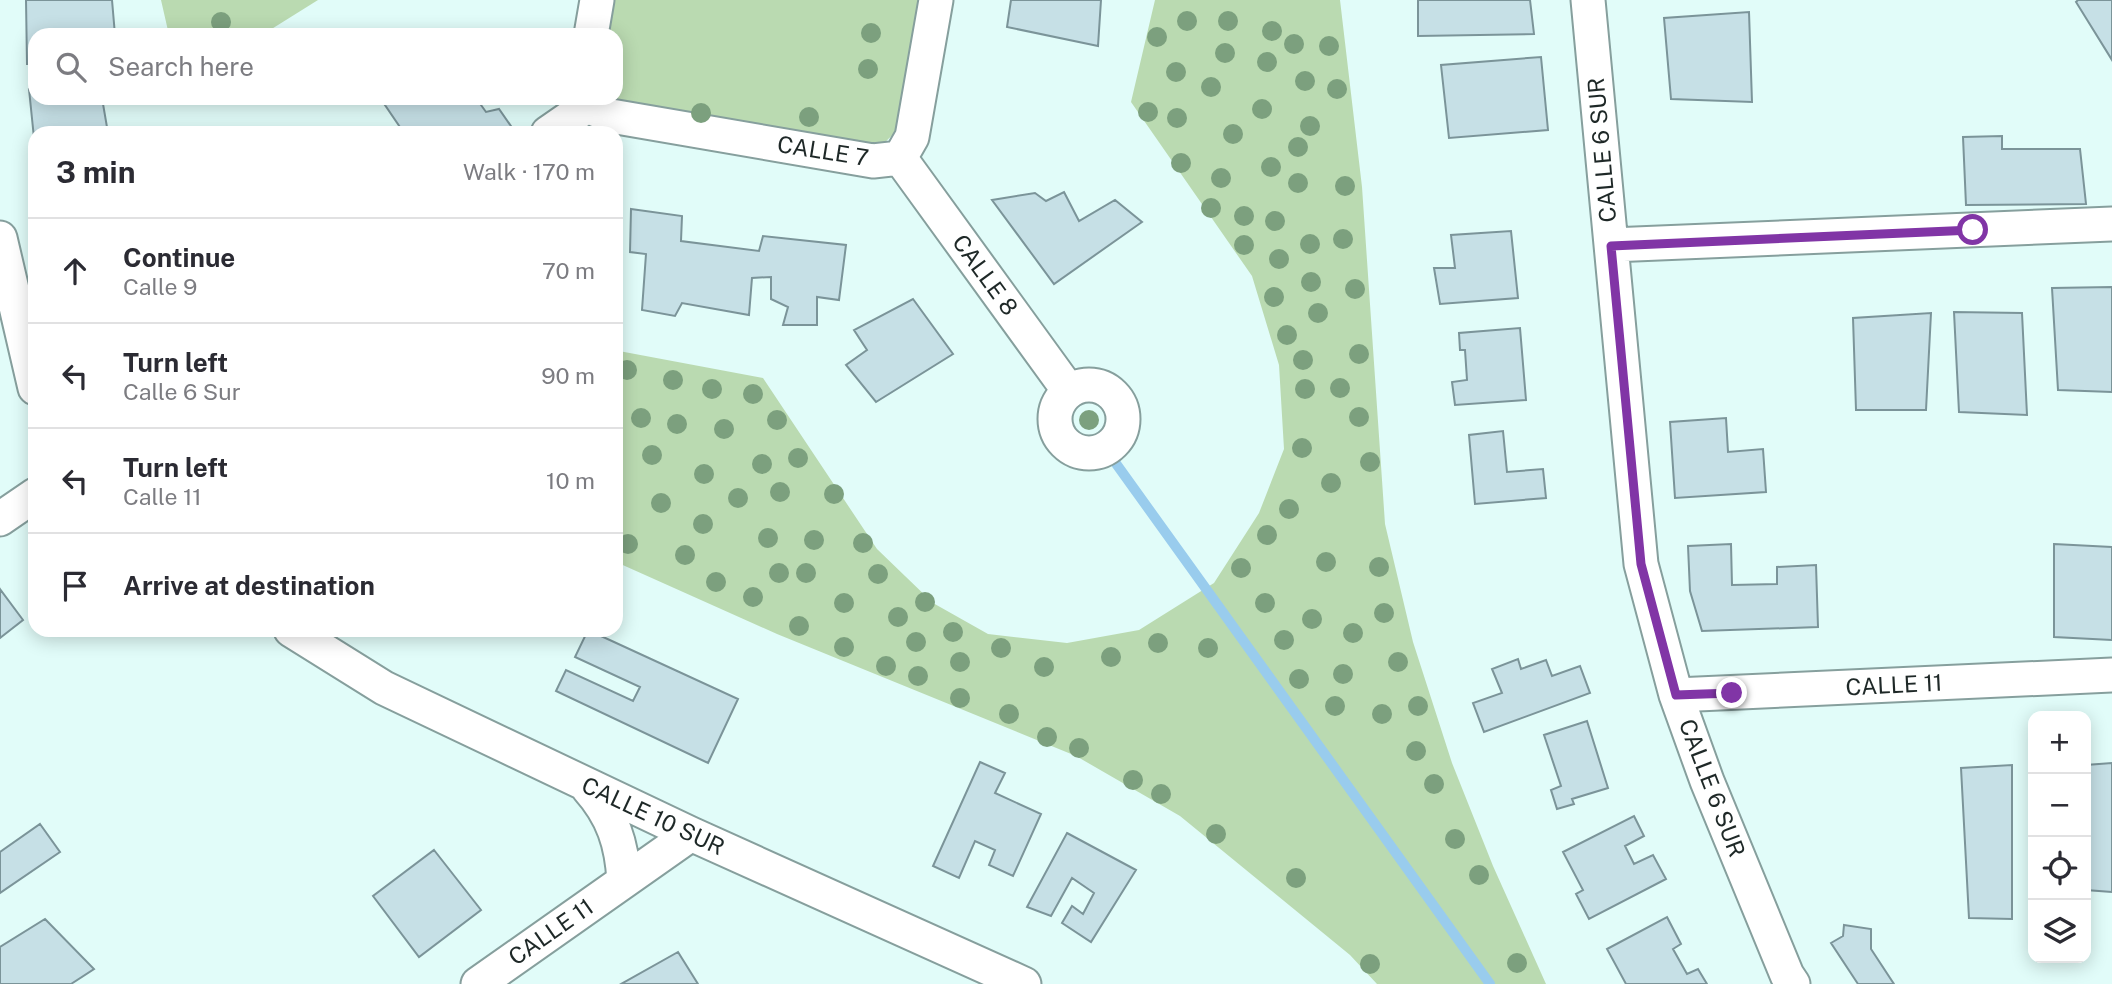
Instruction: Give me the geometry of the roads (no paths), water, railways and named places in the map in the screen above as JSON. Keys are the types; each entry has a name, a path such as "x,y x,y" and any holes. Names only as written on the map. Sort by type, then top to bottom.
{"street":[{"path":"592,28 597,0"},
{"name":"CALLE 7","path":"591,105 611,116 873,160 900,158 912,137 936,0"},
{"name":"CALLE 6 SUR","path":"1588,0 1641,564 1676,695 1712,794 1793,984"},
{"name":"CALLE 7","path":"557,126 582,105"},
{"name":"CALLE 8","path":"900,158 1069,391"},
{"path":"1611,246 2112,224"},
{"path":"0,238 28,358"},
{"path":"0,519 28,500"},
{"name":"CALLE 10 SUR","path":"302,637 384,688 584,785 1024,984"},
{"name":"CALLE 11","path":"1676,695 2112,675"},
{"path":"584,785 602,805 615,829 622,854 624,881"},
{"name":"CALLE 11","path":"478,984 691,834"}],"waterway":[{"path":"1112,458 1490,984"}]}
